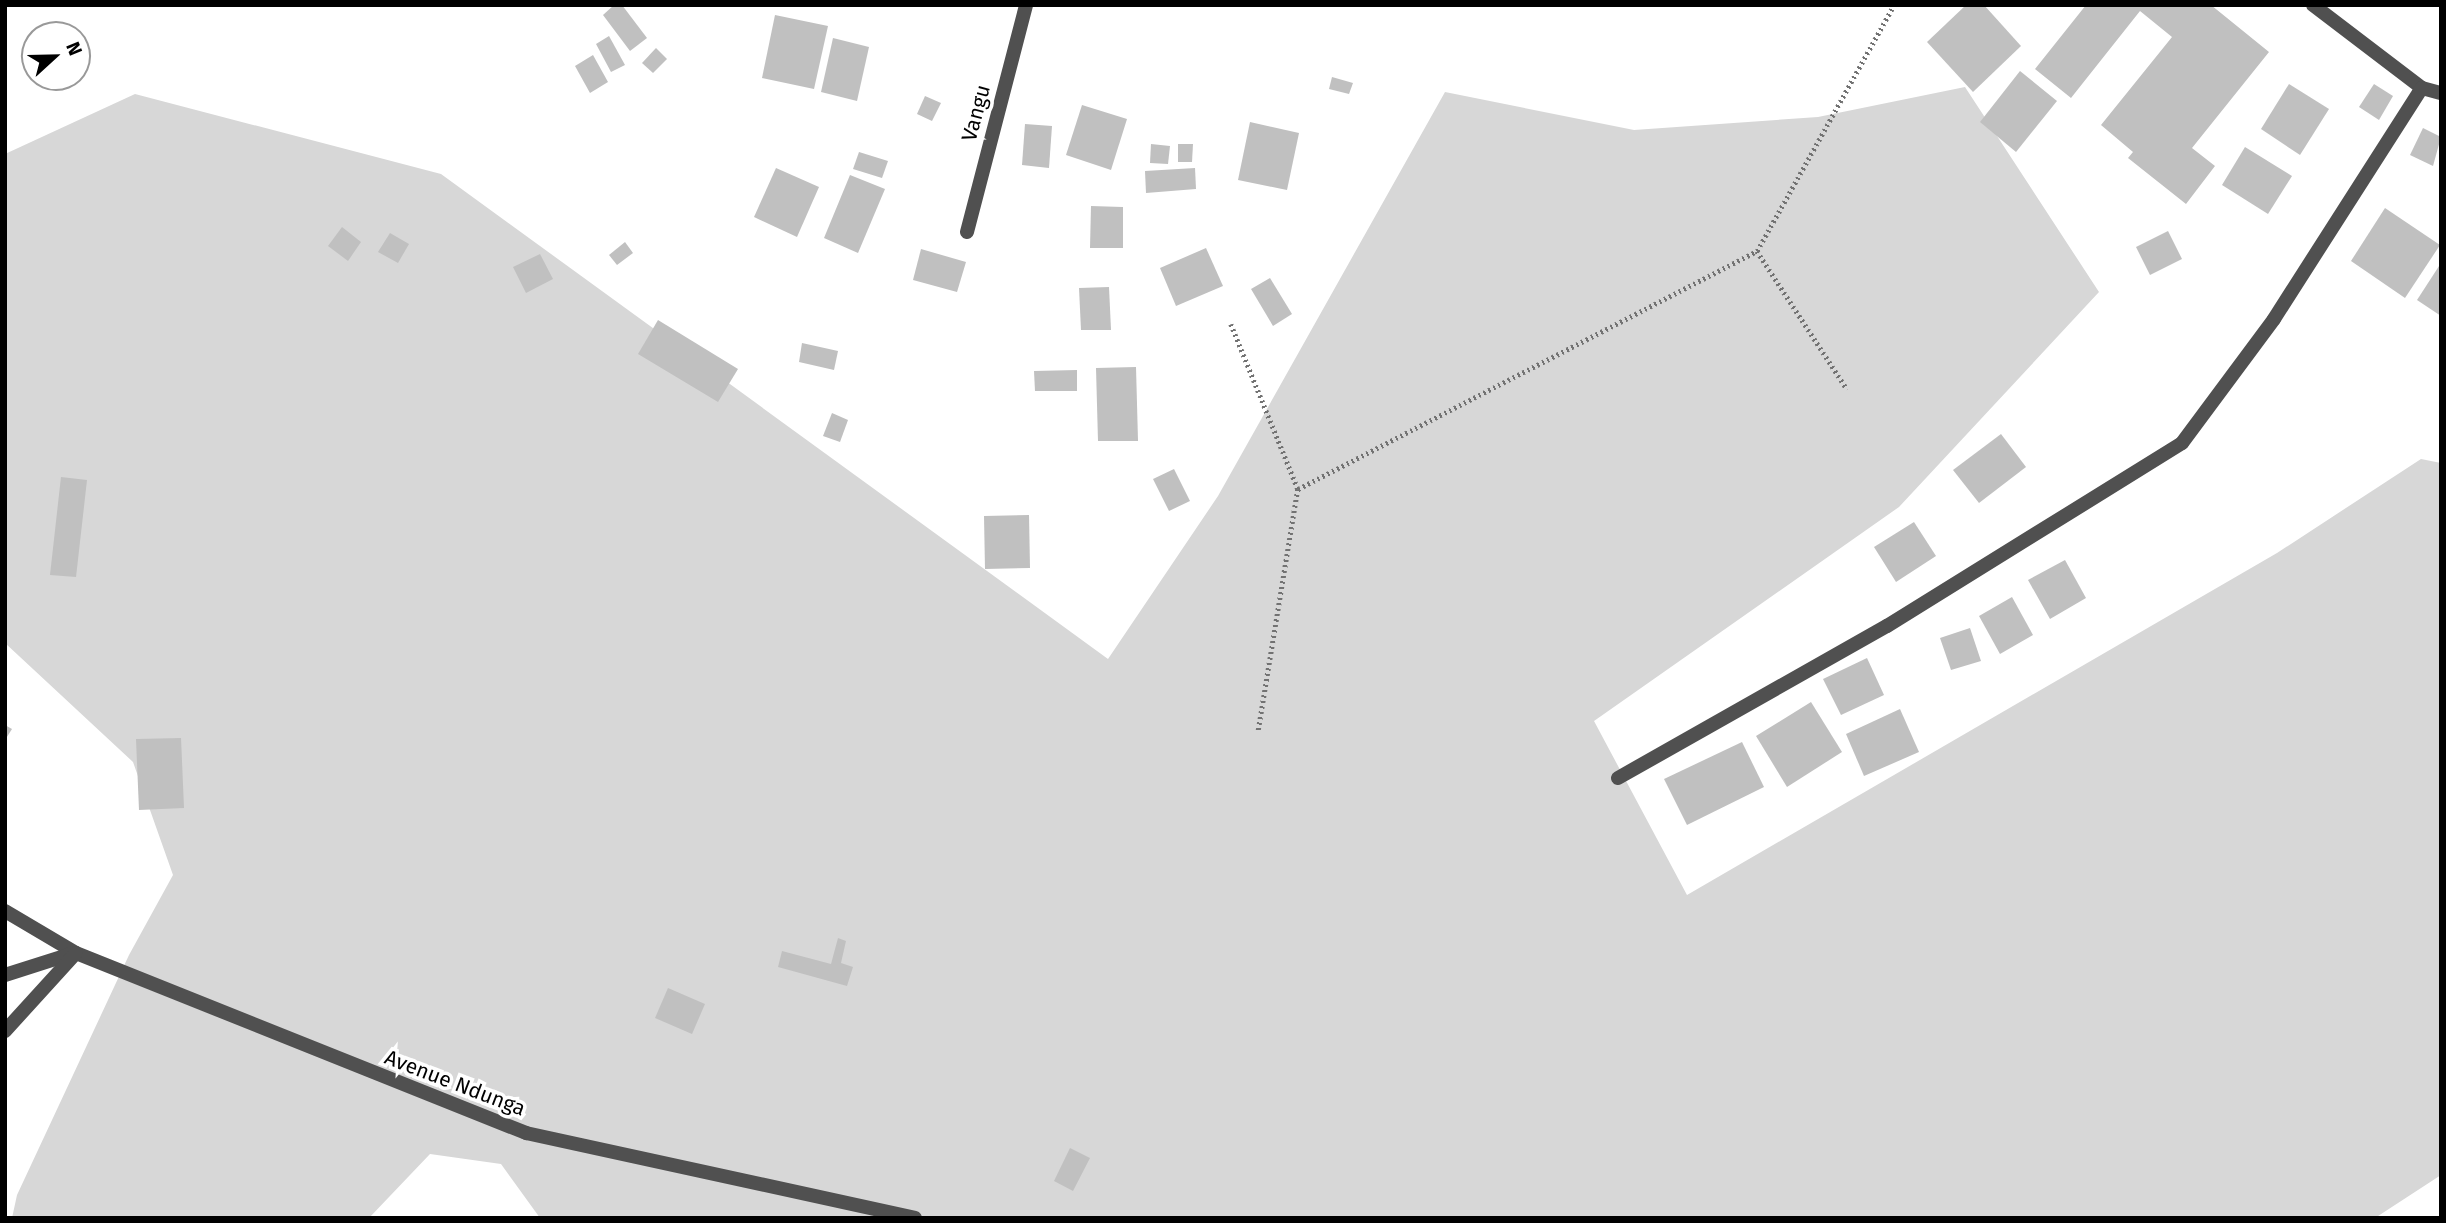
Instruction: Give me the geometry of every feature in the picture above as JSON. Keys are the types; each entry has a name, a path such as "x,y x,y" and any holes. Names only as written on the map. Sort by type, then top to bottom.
{"street":[{"name":"Vangu","path":"967,232 1026,5"},
{"path":"2313,5 2422,88 2441,93"},
{"path":"1618,778 1887,626 2182,443 2274,319 2422,88"},
{"name":"Avenue Ndunga","path":"5,911 76,953 526,1133 915,1218"},
{"path":"5,975 76,953"},
{"path":"5,1031 76,953"}],"path":[{"path":"1298,489 1757,251 1894,5"},
{"path":"1757,251 1847,389"},
{"path":"1231,324 1298,489 1258,732"}],"shaded area":[{"path":"1965,87 2099,292 1899,507 1594,721 1687,895 2277,553 2421,459 2441,463 2441,1175 2375,1218 540,1218 501,1164 430,1154 369,1218 12,1218 17,1195 129,955 173,875 133,762 5,643 5,154 135,94 441,174 1108,659 1218,496 1445,92 1634,130 1818,117"}],"building":[{"path":"614,5 622,5 647,38 630,51 603,15"},
{"path":"1966,5 1984,5 2021,46 1973,92 1927,42"},
{"path":"2086,5 2211,5 2269,52 2192,148 2215,166 2186,204 2128,158 2133,152 2101,125 2172,37 2140,11 2071,98 2035,69"},
{"path":"775,15 828,26 814,89 762,78"},
{"path":"609,36 625,65 611,72 596,44"},
{"path":"833,38 869,47 857,101 821,92"},
{"path":"656,48 667,59 653,73 642,63"},
{"path":"593,55 608,82 590,93 575,66"},
{"path":"2020,71 2057,101 2016,152 1980,122"},
{"path":"1332,77 1353,83 1349,94 1329,89"},
{"path":"2289,84 2329,109 2300,155 2261,129"},
{"path":"2374,84 2393,96 2379,120 2359,107"},
{"path":"925,96 941,103 932,121 917,114"},
{"path":"1082,105 1127,119 1111,170 1066,155"},
{"path":"1250,122 1299,133 1287,190 1238,180"},
{"path":"1025,124 1052,126 1049,168 1022,165"},
{"path":"2423,128 2441,137 2433,166 2410,155"},
{"path":"1151,144 1170,146 1168,164 1150,163"},
{"path":"1178,144 1193,144 1192,162 1178,162"},
{"path":"2245,147 2292,176 2268,214 2222,185"},
{"path":"859,152 888,161 882,178 853,169"},
{"path":"776,168 819,187 797,237 754,217"},
{"path":"1195,168 1196,189 1146,193 1145,171"},
{"path":"850,175 885,189 858,253 824,238"},
{"path":"1091,206 1123,207 1123,248 1090,248"},
{"path":"2385,208 2440,245 2405,298 2351,261"},
{"path":"342,227 361,242 348,261 328,246"},
{"path":"2168,231 2182,259 2150,275 2136,247"},
{"path":"390,233 409,244 398,263 378,252"},
{"path":"625,242 633,253 617,265 609,255"},
{"path":"1206,248 1223,286 1176,306 1160,268"},
{"path":"921,249 966,262 957,292 913,280"},
{"path":"540,254 553,279 526,293 513,267"},
{"path":"2441,263 2441,316 2417,300"},
{"path":"1270,278 1292,314 1273,326 1251,289"},
{"path":"1109,287 1111,330 1081,330 1079,288"},
{"path":"658,320 738,369 718,402 638,354"},
{"path":"802,343 838,351 834,370 799,362"},
{"path":"1136,367 1138,441 1098,441 1096,368"},
{"path":"1077,370 1077,391 1035,391 1034,371"},
{"path":"832,413 848,420 840,442 823,436"},
{"path":"2001,434 2026,467 1979,503 1953,470"},
{"path":"1174,469 1190,501 1169,511 1153,479"},
{"path":"61,477 87,480 76,577 50,575"},
{"path":"1029,515 1030,568 985,569 984,516"},
{"path":"1914,522 1936,556 1896,582 1874,547"},
{"path":"2065,560 2086,598 2050,619 2028,580"},
{"path":"2012,597 2033,635 2000,654 1979,616"},
{"path":"1970,628 1981,661 1951,670 1940,638"},
{"path":"1867,658 1884,695 1841,715 1823,679"},
{"path":"1811,702 1842,752 1787,787 1756,736"},
{"path":"1900,709 1919,752 1864,776 1846,734"},
{"path":"5,725 12,729 5,740"},
{"path":"181,738 184,808 139,810 136,739"},
{"path":"1742,742 1764,787 1687,825 1664,779"},
{"path":"838,938 846,941 841,963 853,967 847,986 778,967 782,951 831,964"},
{"path":"668,988 705,1004 692,1034 655,1018"},
{"path":"1070,1148 1090,1158 1073,1191 1054,1181"}]}
